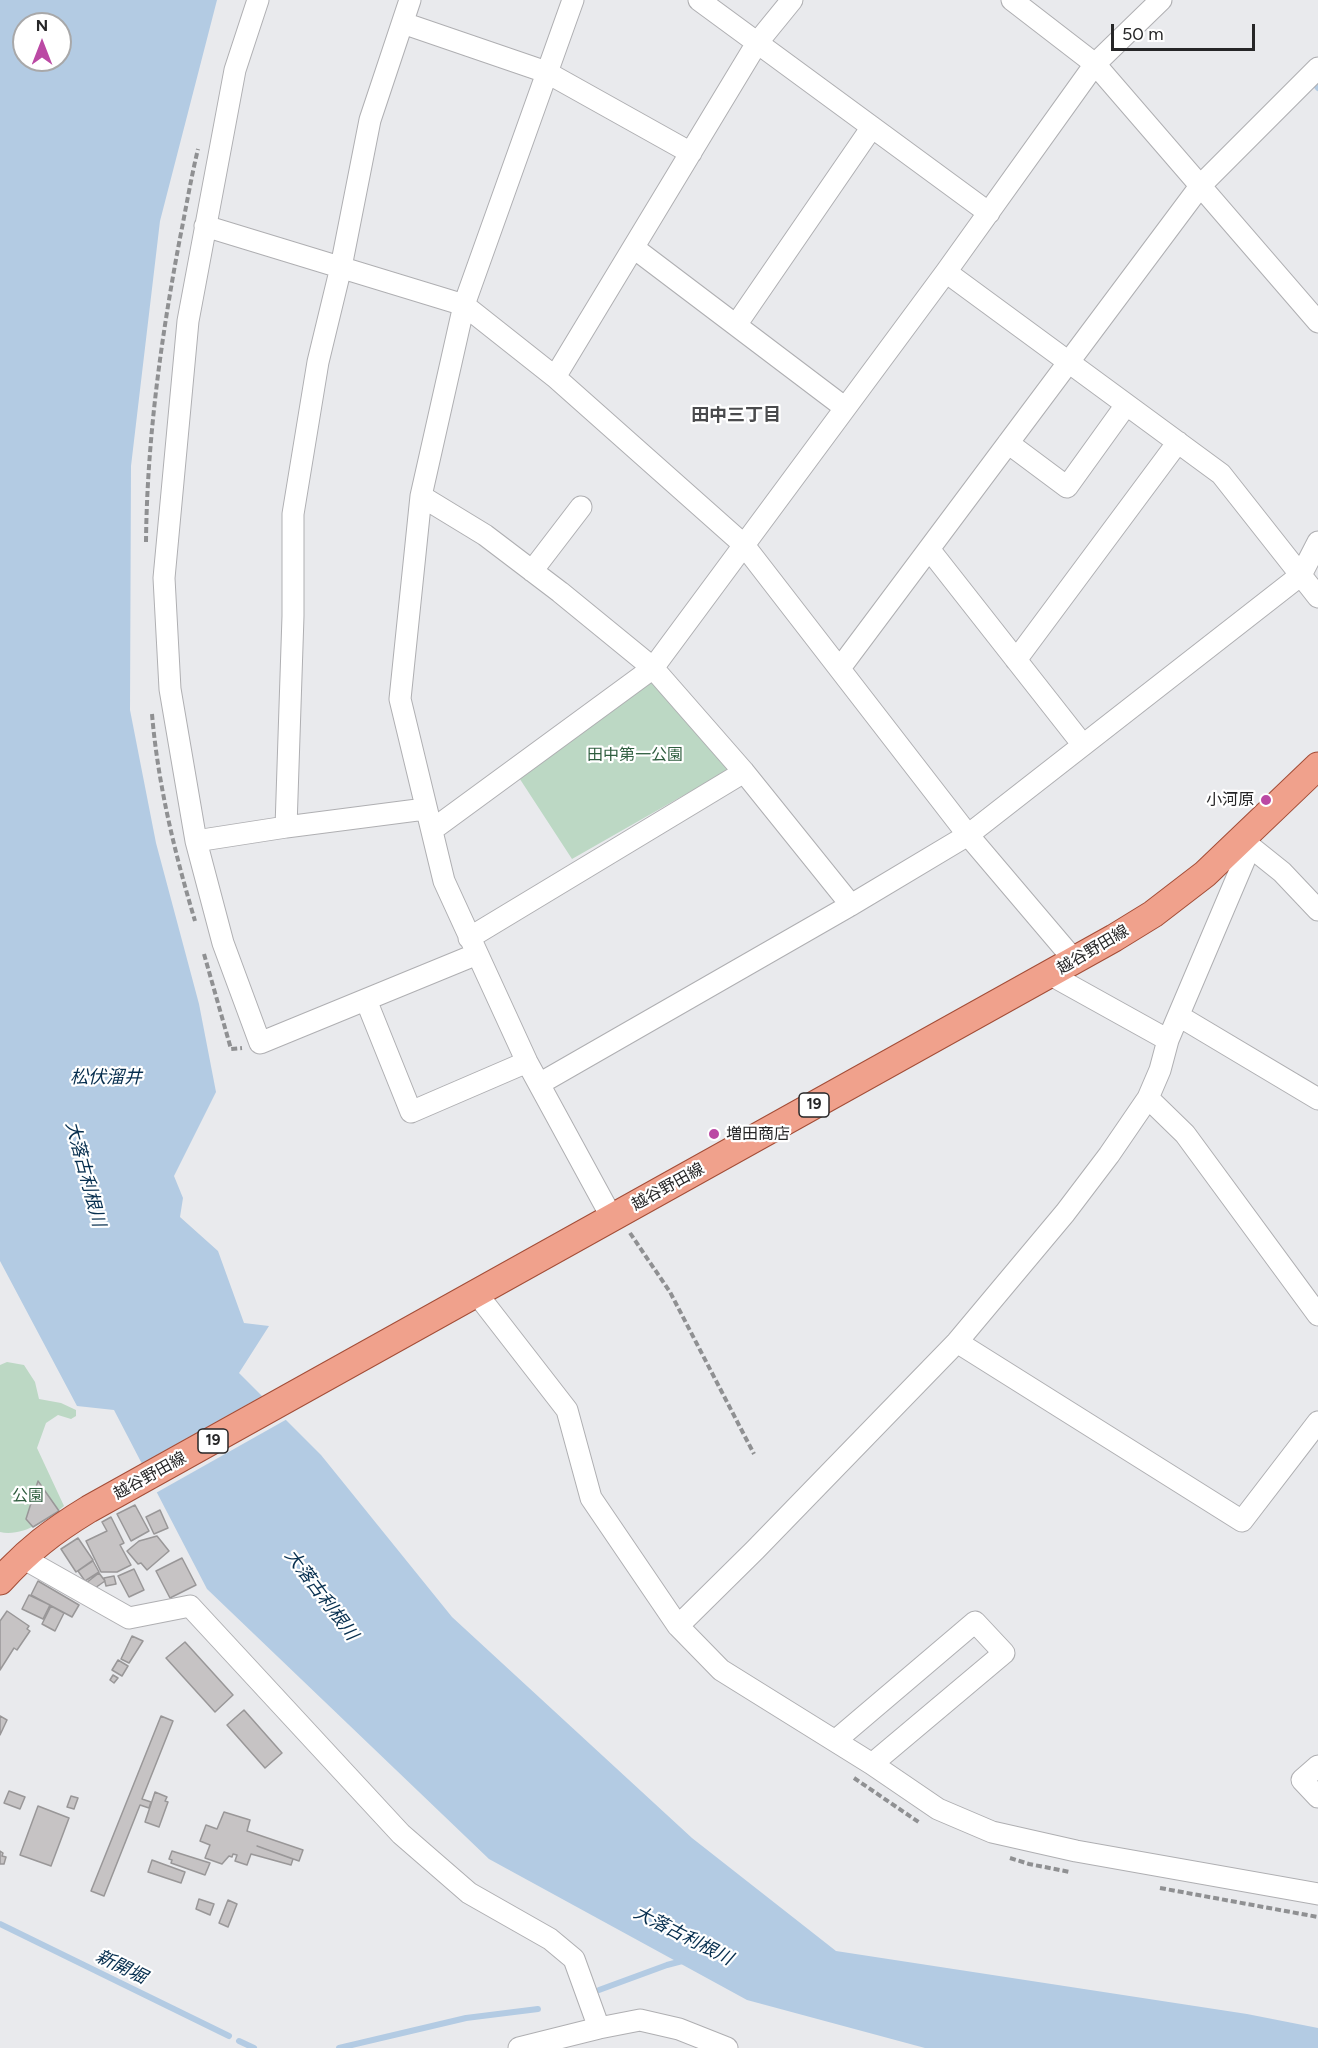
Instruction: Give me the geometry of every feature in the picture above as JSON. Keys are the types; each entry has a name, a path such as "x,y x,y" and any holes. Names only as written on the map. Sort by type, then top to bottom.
{"main road":[{"name":"越谷野田線","path":"0,1581 11,1553 1051,975 1153,914 1246,843 1318,766"}],"street":[{"path":"258,0 236,70 188,321 164,578 170,688 196,841 223,943 260,1043 366,1000 473,946 744,771"},
{"path":"286,827 293,514 318,362 341,267 370,120 410,0"},
{"path":"573,0 464,306 421,496 400,699 444,881 527,1062 615,1216"},
{"path":"699,0 989,213"},
{"path":"555,377 757,43 792,0"},
{"path":"1012,0 1095,64 1318,322"},
{"path":"432,830 653,668 946,272 1095,64 1161,0"},
{"path":"403,23 546,72 691,153"},
{"path":"840,668 1201,185 1317,72"},
{"path":"736,325 872,127"},
{"path":"206,226 464,306 555,377 743,544 968,835 1075,961"},
{"path":"634,248 844,407"},
{"path":"946,272 1221,474 1318,597"},
{"path":"1008,443 1067,487 1126,405"},
{"path":"1016,660 1178,442"},
{"path":"421,496 485,535 653,668 744,771 851,904"},
{"path":"532,571 581,507"},
{"path":"539,1084 968,835 1301,575 1318,542"},
{"path":"929,549 1083,745"},
{"path":"196,841 425,809"},
{"path":"678,1626 957,1342 1065,1213 1109,1155 1148,1098 1160,1070 1168,1040 1246,843 1282,872 1318,910"},
{"path":"1051,975 1168,1040"},
{"path":"366,1000 411,1112 527,1062"},
{"path":"1179,1016 1318,1099"},
{"path":"1148,1098 1185,1134 1318,1315"},
{"path":"477,1294 567,1410 591,1498 678,1626 721,1670 872,1764 938,1809 992,1832 1076,1851 1318,1894"},
{"path":"957,1342 1242,1521 1318,1422"},
{"path":"11,1553 129,1618 190,1605 401,1834 469,1893 550,1939 574,1959 599,2028"},
{"path":"835,1741 975,1623 1004,1653 872,1764"},
{"path":"1318,1766 1302,1780 1318,1797"},
{"path":"519,2048 640,2020 679,2029 727,2048"}],"path":[{"path":"615,1216 670,1292 754,1454"}],"green space":[{"name":"田中第一公園","path":"647,672 728,770 572,859 514,770"},
{"name":"公園","path":"7,1362 24,1365 35,1382 39,1399 61,1403 76,1410 76,1416 71,1419 58,1415 46,1423 37,1448 64,1506 50,1517 26,1530 8,1533 0,1532 0,1365"}],"water":[{"path":"0,0 217,0 160,221 131,466 130,710 156,843 199,1004 216,1092 174,1176 183,1198 180,1217 218,1251 244,1323 269,1326 239,1373 321,1455 452,1617 692,1838 836,1951 1247,2014 1318,2028 1318,2048 925,2048 747,2000 489,1859 207,1589 114,1410 77,1406 0,1261"}],"pier":[{"path":"264,1395 289,1418 154,1494 139,1465"}],"building":[{"path":"38,1481 59,1511 33,1527 26,1519"},
{"path":"135,1505 149,1531 131,1541 117,1514"},
{"path":"160,1510 168,1528 154,1534 146,1517"},
{"path":"111,1517 124,1543 120,1545 131,1565 117,1572 101,1572 86,1541 107,1531 102,1522"},
{"path":"157,1536 169,1551 147,1570 141,1563 138,1564 127,1551 139,1541"},
{"path":"78,1538 93,1560 76,1572 61,1549"},
{"path":"182,1558 196,1585 170,1598 156,1571"},
{"path":"93,1561 99,1572 85,1581 78,1571"},
{"path":"134,1569 144,1590 129,1597 118,1576"},
{"path":"99,1573 105,1581 95,1588 86,1583"},
{"path":"114,1576 116,1584 106,1586 104,1578"},
{"path":"38,1581 79,1605 72,1617 31,1595"},
{"path":"29,1595 50,1605 43,1619 22,1609"},
{"path":"51,1606 64,1613 55,1631 42,1624"},
{"path":"7,1611 29,1626 27,1629 30,1631 17,1650 14,1648 0,1670 0,1621"},
{"path":"132,1636 143,1641 129,1663 121,1659"},
{"path":"185,1642 233,1695 215,1712 166,1658"},
{"path":"118,1660 128,1666 122,1676 112,1670"},
{"path":"113,1675 118,1678 114,1683 110,1680"},
{"path":"244,1710 282,1753 265,1768 227,1725"},
{"path":"0,1716 7,1720 0,1735"},
{"path":"161,1716 173,1721 142,1799 151,1802 149,1808 140,1805 104,1896 91,1891"},
{"path":"9,1791 25,1797 20,1809 4,1803"},
{"path":"155,1792 167,1797 165,1801 168,1802 159,1827 145,1822"},
{"path":"71,1796 78,1798 74,1809 67,1807"},
{"path":"38,1806 69,1818 51,1866 20,1855"},
{"path":"224,1812 250,1820 247,1831 303,1850 299,1861 257,1846 293,1859 291,1865 251,1854 247,1865 235,1861 237,1855 233,1854 222,1864 205,1858 210,1845 200,1841 206,1825 217,1829"},
{"path":"0,1851 3,1853 2,1856 6,1857 4,1864 0,1864"},
{"path":"172,1851 210,1863 205,1875 171,1863 172,1860 169,1859"},
{"path":"152,1860 185,1872 181,1883 148,1872"},
{"path":"199,1899 214,1904 210,1915 196,1909"},
{"path":"228,1900 237,1904 228,1927 219,1923"}],"waterway":[{"path":"1314,83 1318,88"},
{"name":"新開堀","path":"0,1924 229,2036"},
{"path":"599,1990 686,1960"},
{"name":"新開堀","path":"339,2048 466,2018 538,2009"},
{"name":"新開堀","path":"239,2041 254,2048"}],"place":[{"name":"小河原","path":"1266,800"},
{"name":"増田商店","path":"714,1134"}],"district":[{"name":"田中三丁目","path":"736,416"}],"water label":[{"name":"松伏溜井","path":"106,1078"},
{"name":"大落古利根川","path":"85,1174"},
{"name":"大落古利根川","path":"321,1595"},
{"name":"大落古利根川","path":"683,1936"}]}
